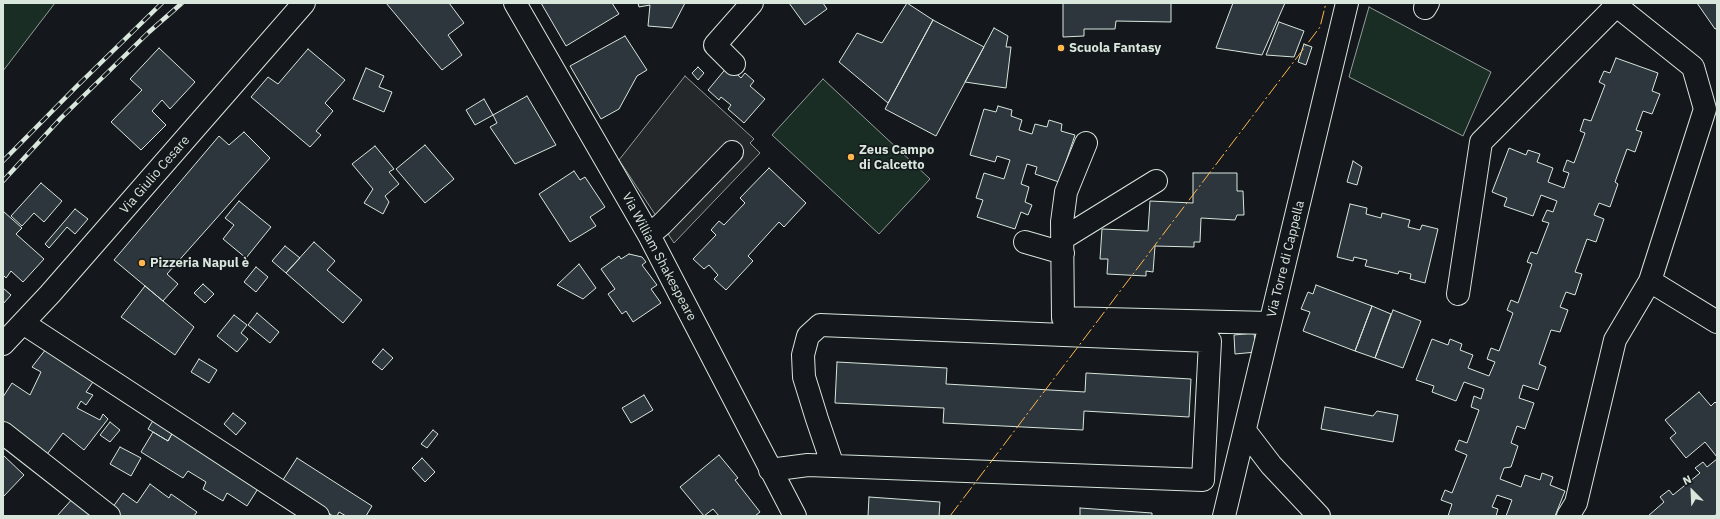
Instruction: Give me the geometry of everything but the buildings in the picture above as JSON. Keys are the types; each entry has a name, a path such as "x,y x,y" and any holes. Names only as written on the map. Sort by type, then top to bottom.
{"street":[{"name":"Via Giulio Cesare","path":"3,344 50,294 304,3"},
{"name":"Via William Shakespeare","path":"515,3 649,235 795,516"},
{"path":"734,64 715,45 752,3"},
{"name":"Via Torre di Cappella","path":"1224,516 1347,3"},
{"path":"1458,294 1481,142 1614,4 1693,67 1705,109 1650,281 1615,340 1576,503 1568,516"},
{"path":"1086,143 1066,192 1062,222 1064,318 1270,323"},
{"path":"649,235 662,224 732,152"},
{"path":"1025,242 1062,246 1156,182"},
{"path":"1650,281 1717,322"},
{"path":"23,323 318,516"},
{"path":"770,470 808,465 833,466 1204,480 1210,342 820,325 808,336 803,355 804,377 833,466"},
{"path":"1245,430 1271,465 1319,516"},
{"path":"3,433 109,516"}],"green space":[{"path":"3,3 55,3 3,71"},
{"path":"1369,7 1491,72 1463,136 1349,77"},
{"name":"Zeus Campo di Calcetto","path":"823,79 930,179 879,234 772,135"}],"shaded area":[{"path":"685,76 754,139 750,143 760,153 674,243 619,160"}],"railway":[{"path":"3,161 162,3"},
{"path":"3,181 61,118 149,32 182,3"}],"power":[{"path":"950,516 1320,27 1326,3"}],"place":[{"name":"Scuola Fantasy","path":"1061,48"},
{"name":"Zeus Campo di Calcetto","path":"851,157"},
{"name":"Pizzeria Napul è","path":"142,263"}]}
